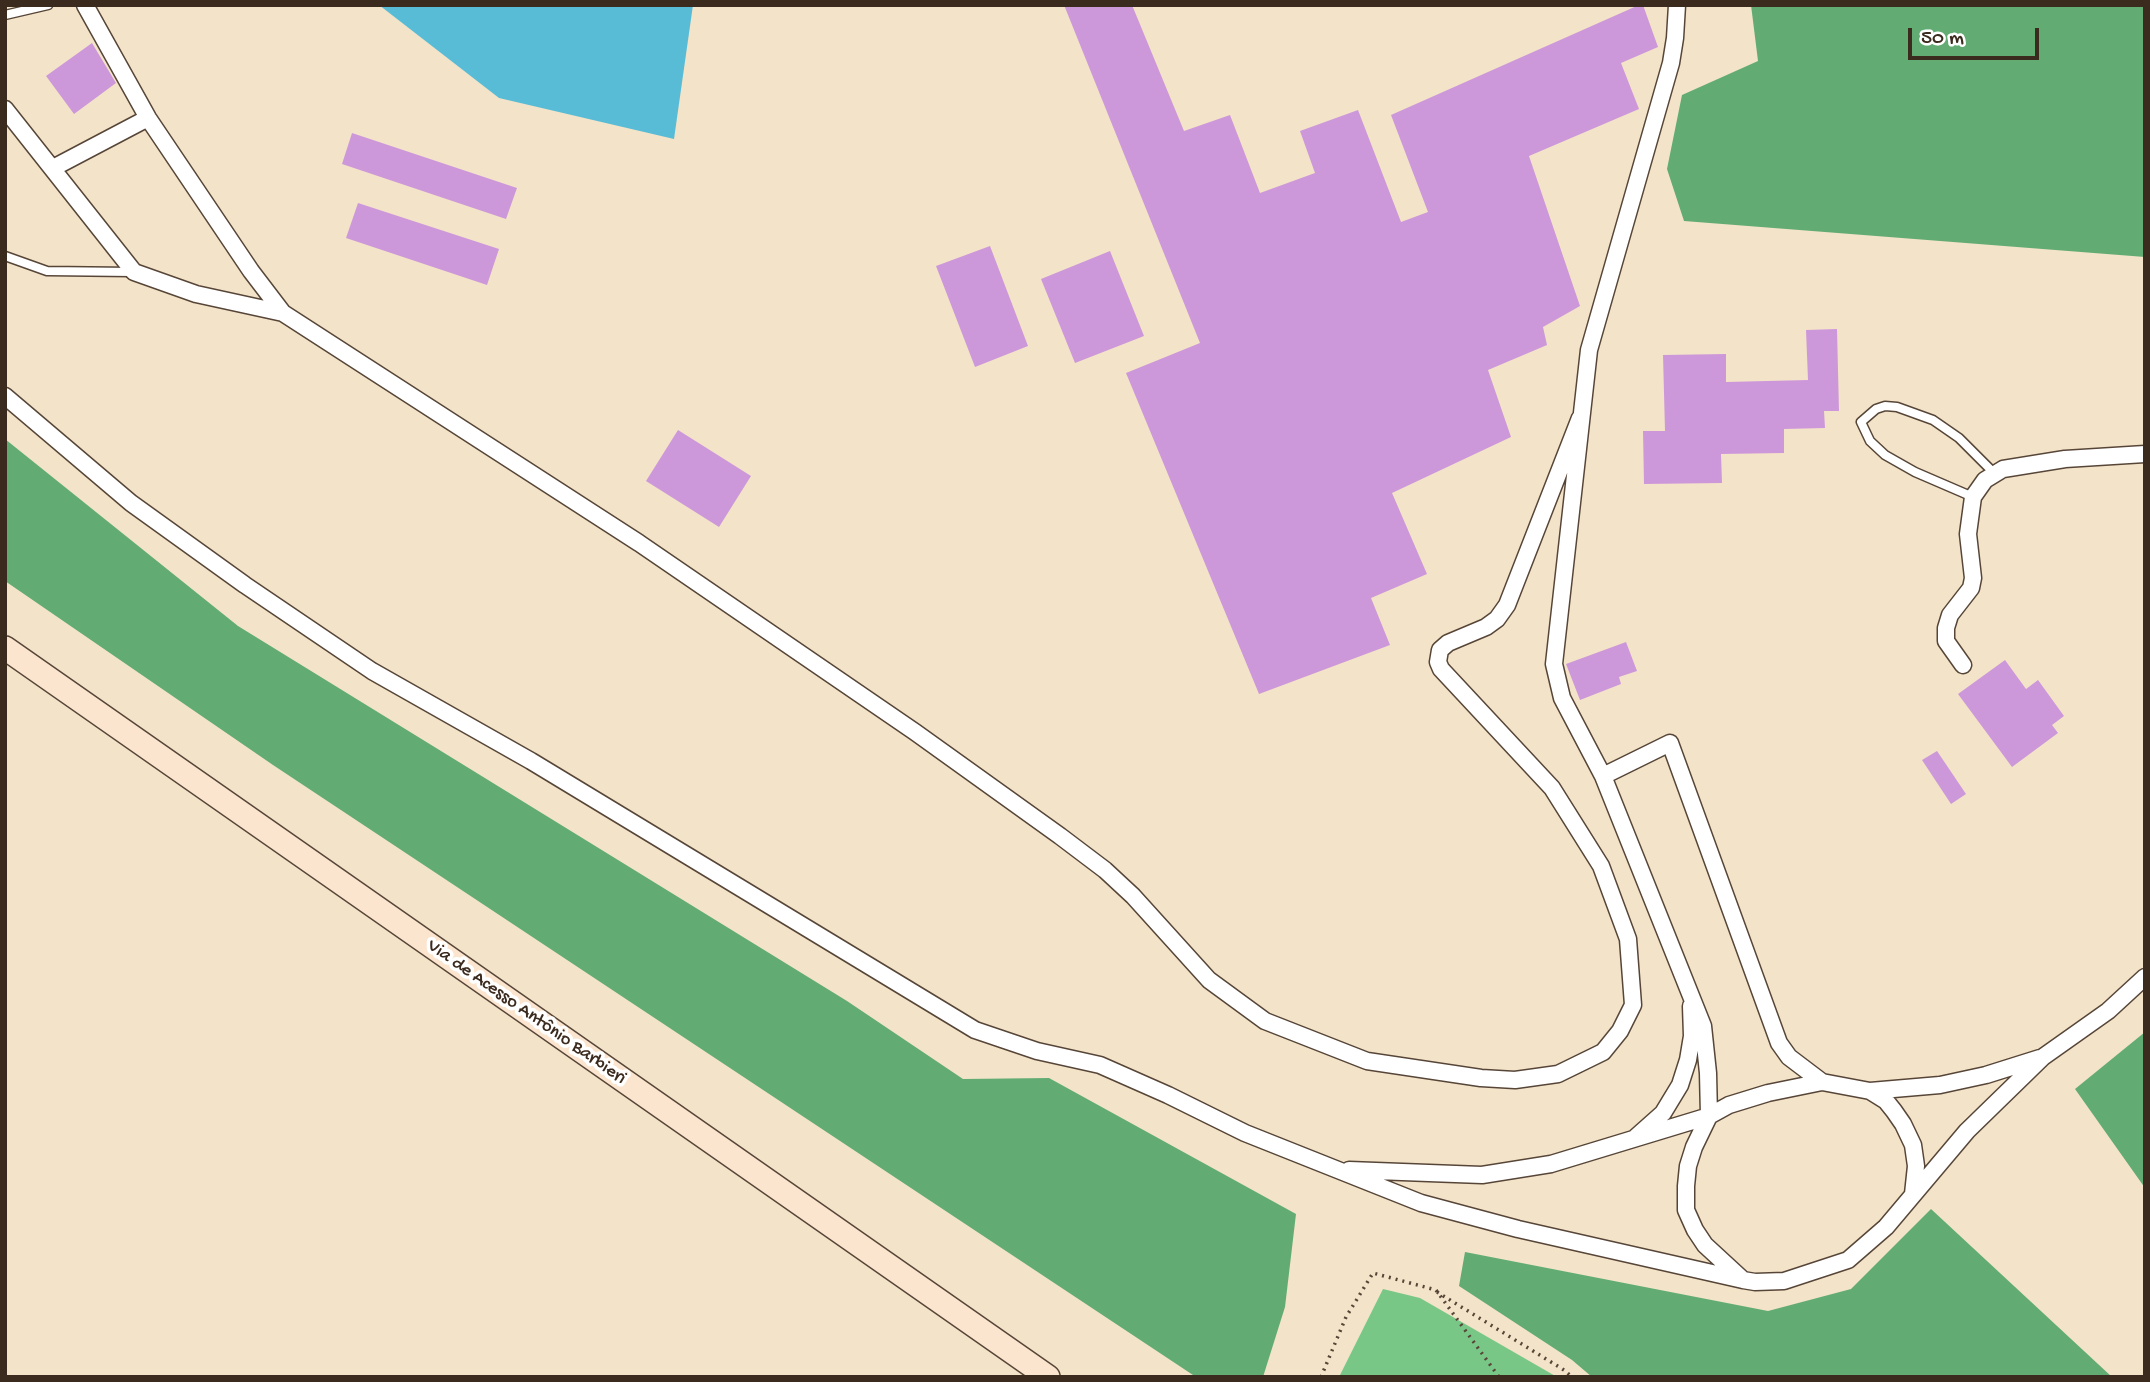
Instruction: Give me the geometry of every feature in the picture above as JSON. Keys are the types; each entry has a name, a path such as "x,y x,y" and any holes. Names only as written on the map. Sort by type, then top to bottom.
{"main road":[{"name":"Via de Acesso Antônio Barbieri","path":"5,648 1048,1377"}],"street":[{"path":"85,5 148,118 251,271 284,313 639,543 915,732 1060,836 1105,870 1133,896 1209,980 1265,1021 1367,1061 1481,1078 1515,1080 1558,1074 1603,1052 1620,1031 1633,1005 1628,939 1601,866 1552,788 1441,669 1438,662 1440,650 1448,643 1486,627 1497,619 1507,605 1580,418"},
{"path":"1676,5 1671,63 1589,350 1554,664 1562,698 1603,776 1703,1026 1709,1116 1688,1166 1686,1210 1705,1245 1743,1280"},
{"path":"5,109 134,272 196,293 284,313"},
{"path":"53,168 148,118"},
{"path":"5,396 131,503 372,671 531,761 975,1030 1037,1051 1100,1065 1245,1133 1433,1207 1743,1280 1784,1281 1848,1260 1886,1227 1967,1131 2043,1058 2108,1011 2145,977"},
{"path":"1963,665 1946,640 1946,628 1950,615 1971,588 1973,578 1968,534 1973,497 1985,480 2003,469 2065,459 2145,454"},
{"path":"1603,776 1670,743 1779,1043 1788,1057 1822,1082"},
{"path":"1633,1140 1663,1113 1680,1086 1692,1036 1691,997"},
{"path":"1336,1170 1482,1175 1551,1164 1709,1116 1729,1105 1755,1097 1822,1082 1870,1091 1940,1085 2043,1058"},
{"path":"1870,1091 1886,1101 1894,1111 1913,1145 1916,1166 1913,1194"}],"lane":[{"path":"5,15 48,5"},
{"path":"5,256 47,271 134,272"},
{"path":"1973,497 1915,472 1885,455 1870,441 1861,422 1885,406 1897,407 1933,420 1959,438 1995,474"}],"path":[{"path":"1321,1377 1346,1317 1373,1273 1436,1290 1572,1377"},
{"path":"1436,1290 1499,1377"}],"green space":[{"path":"1751,5 2145,5 2145,257 1684,221 1667,169 1682,95 1758,61"},
{"path":"5,439 238,626 847,1001 963,1079 1049,1078 1296,1214 1285,1307 1263,1377 1196,1377 273,765 5,581"},
{"path":"2145,1032 2145,1188 2075,1089"},
{"path":"1931,1209 2112,1377 1592,1377 1572,1360 1459,1286 1465,1252 1768,1311 1851,1289"},
{"path":"1383,1289 1420,1298 1557,1377 1339,1377"}],"water":[{"path":"379,5 693,5 674,139 499,98"}],"building":[{"path":"1064,5 1132,5 1184,131 1230,115 1260,193 1315,173 1300,131 1358,110 1401,222 1428,212 1391,115 1643,5 1658,47 1621,63 1639,109 1529,156 1580,306 1543,327 1547,345 1488,370 1511,437 1392,493 1427,574 1371,598 1390,645 1259,694 1126,373 1200,343"},
{"path":"92,43 116,83 74,114 46,76"},
{"path":"352,133 517,188 506,219 342,164"},
{"path":"358,203 499,249 487,285 346,238"},
{"path":"990,246 1028,346 975,367 936,266"},
{"path":"1110,251 1144,336 1075,363 1041,279"},
{"path":"1837,329 1839,411 1824,411 1825,428 1784,429 1784,453 1721,454 1722,483 1644,484 1643,431 1665,431 1663,355 1726,354 1726,382 1808,380 1806,330"},
{"path":"678,430 751,476 719,527 646,481"},
{"path":"1626,642 1637,671 1619,677 1621,684 1580,700 1566,664"},
{"path":"2005,660 2026,689 2038,680 2064,716 2052,725 2058,733 2012,767 1958,694"},
{"path":"1937,751 1966,794 1951,804 1922,760"}]}
